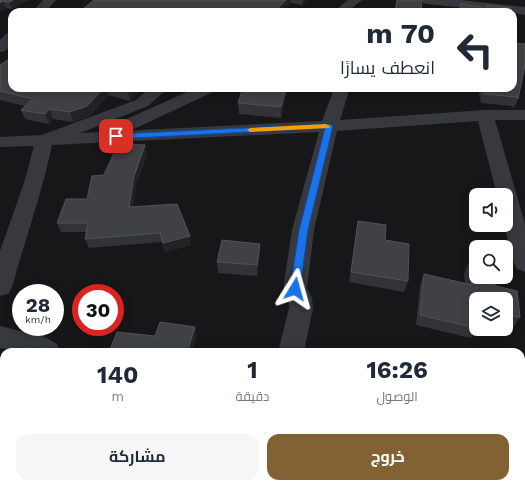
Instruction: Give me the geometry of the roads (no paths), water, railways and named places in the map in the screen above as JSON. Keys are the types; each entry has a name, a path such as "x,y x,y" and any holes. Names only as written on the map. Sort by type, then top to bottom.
{"street":[{"path":"42,8 50,0"},
{"path":"427,0 498,8"},
{"path":"0,48 8,40"},
{"path":"44,140 134,107 142,103 155,92"},
{"path":"101,137 199,92"},
{"path":"292,348 301,308 300,298 295,289 303,230 340,92"},
{"path":"0,142 330,126 486,115 525,115"},
{"path":"486,115 525,263"},
{"path":"0,287 18,228 34,183 44,140"},
{"path":"0,337 36,345 41,348"}]}
